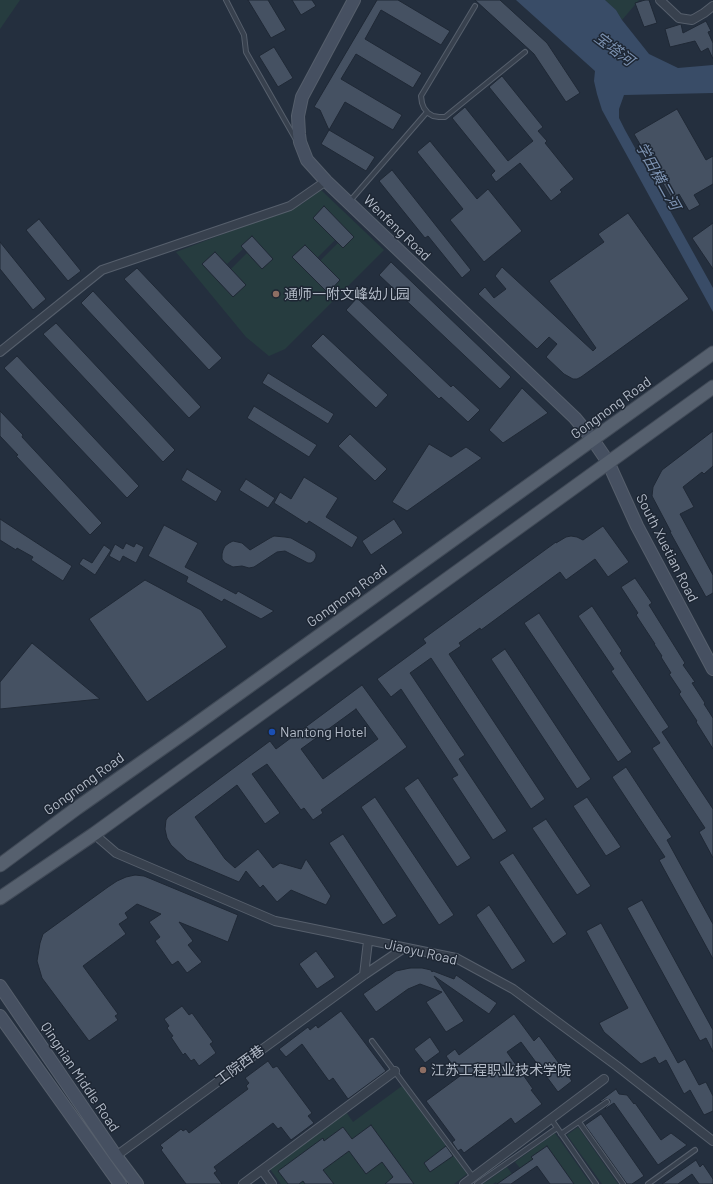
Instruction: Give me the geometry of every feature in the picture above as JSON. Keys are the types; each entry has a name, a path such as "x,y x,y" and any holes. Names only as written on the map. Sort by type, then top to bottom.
{"main road":[{"name":"Gongnong Road","path":"0,865 77,808 713,353"},
{"path":"0,898 94,834 713,387"}],"street":[{"name":"Wenfeng Road","path":"354,0 302,97 298,122 300,142 307,160 326,181 575,418 593,440"},
{"path":"660,0 679,18 692,20 713,6"},
{"path":"0,352 102,270 290,206 326,181"},
{"name":"South Xuetian Road","path":"593,440 608,462 638,526 713,669"},
{"name":"Jiaoyu Road","path":"94,834 116,853 275,921 456,958 513,990 617,1066 713,1141"},
{"path":"364,975 368,941"},
{"name":"工院西巷","path":"116,1156 364,975 404,948"},
{"name":"Qingnian Middle Road","path":"0,986 116,1156 137,1184"},
{"name":"Qingnian Middle Road","path":"0,1016 120,1184"},
{"path":"243,1184 394,1071"},
{"path":"464,1184 475,1180 604,1079"},
{"path":"262,1170 272,1184"}],"lane":[{"path":"226,0 244,35 246,52 307,160"},
{"path":"474,6 422,96 422,103 427,112 439,118 444,117 526,52"},
{"path":"349,203 427,112"},
{"path":"372,1041 475,1180 557,1128"},
{"path":"561,1134 607,1102"},
{"path":"551,1119 596,1184"},
{"path":"578,1122 623,1184"},
{"path":"648,1184 695,1150"}],"green space":[{"path":"0,0 20,0 0,29"},
{"path":"605,0 639,0 622,20 616,10"},
{"name":"通师一附文峰幼儿园","path":"321,190 384,250 285,349 269,356 246,337 176,252 302,204","holes":["324,207 354,237 343,248 338,243 320,261 340,280 328,292 292,257 305,245 317,258 335,240 313,218","252,236 273,259 262,269 247,253 231,269 246,285 233,297 202,264 215,252 227,264 243,249 241,246"]},
{"path":"402,1086 467,1174 454,1184 281,1184 270,1169 346,1112 353,1122"},
{"path":"578,1127 618,1184 602,1184 567,1135"},
{"path":"555,1133 591,1184 574,1184 547,1146 531,1157 533,1159 520,1168 515,1162"},
{"path":"507,1167 512,1174 497,1184 496,1182 493,1184 483,1184"}],"water":[{"name":"宝塔河","path":"516,0 605,0 616,10 622,20 649,54 678,68 713,65 713,93 624,95 619,109 619,118 713,288 713,312 602,110 594,81 595,71"}],"building":[{"path":"248,0 268,0 286,30 271,38"},
{"path":"292,0 312,0 316,6 301,15"},
{"path":"377,0 398,0 450,31 441,45 381,10 365,39 422,73 413,88 356,54 341,79 402,115 393,130 345,102 329,130 320,110 314,107"},
{"path":"475,0 500,0 547,43 580,93 566,102 534,54"},
{"path":"649,0 657,23 644,27 635,3"},
{"path":"706,21 711,31 708,32 713,43 713,59 708,48 701,52 695,41 670,47 665,29 681,24 683,33"},
{"path":"274,47 293,78 278,87 259,56"},
{"path":"502,76 543,127 538,131 547,141 545,143 574,179 560,190 562,192 551,201 520,163 496,182 491,175 495,171 452,118 465,107 508,161 533,141 489,87"},
{"path":"677,109 706,160 713,156 713,184 694,195 700,205 689,211 679,194 672,199 634,134"},
{"path":"329,130 375,157 366,171 321,144"},
{"path":"430,141 477,199 488,189 522,231 484,262 450,220 463,209 417,152"},
{"path":"392,170 471,270 462,278 428,236 425,238 379,181"},
{"path":"324,206 354,237 343,248 313,218"},
{"path":"628,213 689,299 581,377 573,379 564,374 546,357 557,344 549,337 537,349 478,294 485,287 494,298 506,289 495,276 502,267 593,351 596,348 549,281 604,242 598,234"},
{"path":"39,219 81,271 68,281 26,230"},
{"path":"713,223 713,269 692,238"},
{"path":"252,236 273,259 262,269 241,246"},
{"path":"0,242 46,299 33,310 0,269"},
{"path":"305,245 340,280 328,293 292,257"},
{"path":"215,252 246,285 233,297 202,264"},
{"path":"391,262 511,377 500,389 379,275"},
{"path":"137,268 222,358 209,370 124,279"},
{"path":"93,291 201,407 189,418 81,303"},
{"path":"357,298 451,387 453,385 480,410 468,422 441,397 439,399 346,310"},
{"path":"56,323 175,450 163,462 43,334"},
{"path":"323,334 388,395 376,408 311,346"},
{"path":"17,356 139,486 127,498 4,368"},
{"path":"268,373 334,414 328,424 262,383"},
{"path":"522,388 548,413 503,443 489,430"},
{"path":"254,406 317,445 309,457 247,418"},
{"path":"0,411 23,435 22,437 102,523 90,535 16,456 18,455 0,436"},
{"path":"713,431 713,466 704,474 702,472 683,487 694,507 680,514 713,575 713,593 706,597 652,496 653,487 662,470"},
{"path":"350,434 387,469 375,481 338,446"},
{"path":"429,444 451,457 466,447 482,458 407,511 392,502"},
{"path":"187,469 222,491 216,502 181,480"},
{"path":"304,477 338,498 326,517 358,537 352,548 309,521 307,524 274,503 280,492 291,499"},
{"path":"246,479 275,498 268,508 239,490"},
{"path":"0,519 72,566 63,581 31,560 33,557 17,548 16,550 0,540"},
{"path":"394,519 403,533 371,555 362,541"},
{"path":"164,525 198,543 185,567 236,594 238,591 274,611 261,619 224,599 222,602 186,582 188,577 148,556"},
{"path":"603,526 629,562 608,577 595,559 566,580 560,572 481,630 480,628 459,643 461,646 449,654 545,799 531,809 431,658 410,673 465,755 459,759 507,831 493,840 452,778 458,775 401,689 391,697 377,679 426,643 423,639 556,542 571,536 583,540"},
{"path":"274,536 291,538 314,551 316,557 314,561 308,563 285,551 277,552 254,567 249,568 242,566 233,567 225,563 222,559 225,546 233,541 242,543 250,550"},
{"path":"126,543 134,547 136,543 144,547 136,563 123,556 120,562 109,556 115,544 123,549"},
{"path":"104,545 111,550 95,575 79,564 83,558 92,563"},
{"path":"635,578 652,603 649,605 685,663 683,665 695,682 692,683 713,718 713,749 679,694 681,692 669,674 671,673 661,657 662,656 636,615 638,613 621,587"},
{"path":"145,580 201,610 227,647 147,702 89,619"},
{"path":"592,606 622,651 620,653 669,727 662,732 713,809 713,858 699,832 705,828 652,748 660,743 611,671 614,669 578,616"},
{"path":"539,613 632,752 618,762 524,623"},
{"path":"32,643 100,699 0,709 0,682"},
{"path":"505,649 591,779 577,789 491,659"},
{"path":"362,685 407,747 321,810 323,813 313,820 304,808 301,810 267,764 252,774 280,813 265,824 237,785 195,817 225,859 235,868 258,849 273,868 280,863 301,869 306,859 331,896 326,905 291,890 277,902 263,885 260,888 246,871 239,882 187,860 171,845 167,838 165,829 166,820 168,817 270,741 276,749","holes":["356,709 378,739 323,779 301,749"]},
{"path":"626,767 672,837 667,840 713,924 713,959 659,860 665,857 612,777"},
{"path":"418,778 471,858 457,867 404,788"},
{"path":"375,797 454,915 439,925 361,807"},
{"path":"587,797 621,847 606,856 573,806"},
{"path":"546,819 591,886 577,895 532,828"},
{"path":"343,834 397,916 383,925 329,843"},
{"path":"513,853 567,934 553,944 499,862"},
{"path":"135,875 144,876 238,915 228,942 179,922 193,941 188,945 202,962 187,973 178,961 172,965 155,941 160,937 149,922 161,914 137,904 125,913 128,918 119,924 126,934 83,966 118,1014 115,1016 118,1020 89,1041 42,978 37,961 40,943 43,934 108,887 126,877"},
{"path":"642,900 713,1030 713,1052 706,1038 700,1041 627,908"},
{"path":"489,905 526,961 512,970 476,915"},
{"path":"601,923 678,1063 685,1059 699,1085 706,1082 713,1096 713,1111 704,1115 690,1090 684,1094 666,1060 659,1064 655,1057 641,1064 604,1032 599,1023 628,1008 586,931"},
{"path":"316,951 335,977 317,989 299,964"},
{"path":"410,968 431,970 432,972 433,971 454,979 456,975 497,1003 489,1014 434,976 464,1021 446,1032 426,1002 442,992 420,984 408,989 376,1012 363,994 396,971"},
{"path":"182,1006 189,1015 192,1013 213,1042 210,1044 216,1053 199,1066 194,1059 191,1061 185,1053 183,1055 171,1037 173,1036 167,1028 169,1026 164,1019"},
{"path":"341,1011 386,1071 348,1099 333,1078 329,1081 302,1044 286,1057 279,1049 308,1027 310,1030 316,1025 318,1028"},
{"path":"514,1014 534,1041 539,1036 572,1081 558,1092 521,1042 507,1052 533,1089 531,1090 542,1104 515,1124 511,1118 464,1153 461,1149 458,1151 452,1142 455,1140 426,1101 460,1076 446,1056 455,1049 459,1055"},
{"path":"430,1037 440,1052 425,1063 414,1049"},
{"path":"268,1061 273,1068 277,1066 312,1113 308,1116 314,1123 291,1140 281,1127 278,1129 273,1123 214,1167 217,1171 214,1173 222,1184 186,1184 161,1150 163,1148 160,1145 181,1129 183,1131 186,1129 189,1133 248,1089 246,1086 249,1083 245,1078"},
{"path":"616,1089 619,1094 627,1095 634,1104 635,1103 661,1140 671,1133 687,1145 658,1165 614,1103 605,1109 610,1103 610,1100 606,1099 601,1102 600,1101"},
{"path":"601,1114 644,1176 632,1184 627,1184 585,1125"},
{"path":"371,1125 414,1184 385,1184 393,1177 382,1162 366,1174 349,1151 323,1170 334,1184 305,1184 303,1181 299,1184 288,1184 278,1171 323,1138 324,1141 343,1127 352,1139"},
{"path":"446,1146 453,1156 430,1172 424,1163"},
{"path":"547,1146 574,1184 550,1184 537,1166 511,1184 497,1184 533,1159 531,1157"},
{"path":"696,1160 700,1167 703,1164 713,1179 713,1184 699,1184 692,1174 678,1184 662,1184"}],"place":[{"name":"通师一附文峰幼儿园","path":"276,294"},
{"name":"Nantong Hotel","path":"272,732"},
{"name":"江苏工程职业技术学院","path":"423,1070"}],"water label":[{"name":"学田横二河","path":"658,176"}]}
